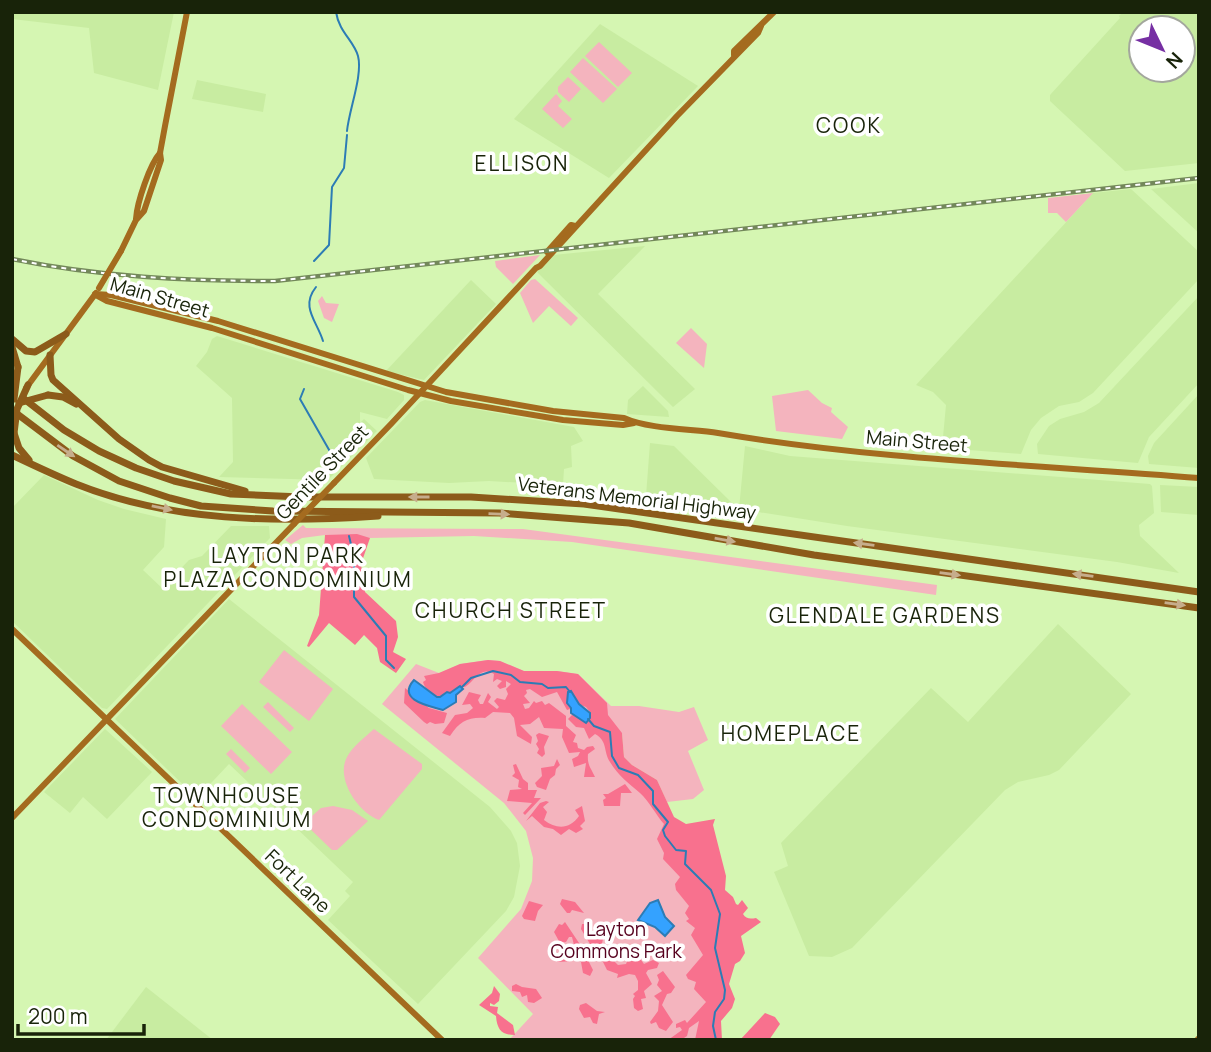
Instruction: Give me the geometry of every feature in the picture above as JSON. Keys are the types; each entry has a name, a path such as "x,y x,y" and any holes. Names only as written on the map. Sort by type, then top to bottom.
{"highway":[{"path":"12,339 26,351 35,352 66,334"},
{"path":"12,347 18,367 14,403 15,433 22,452 37,466"},
{"path":"50,355 50,374 53,380 138,454 162,467 259,495"},
{"path":"14,403 30,383"},
{"name":"Veterans Memorial Highway","path":"12,388 64,430 99,451 136,468 208,489 259,495 471,497 584,504 1199,592"},
{"path":"14,403 48,395 68,399 96,419"},
{"name":"Veterans Memorial Highway","path":"14,403 73,456 119,481 201,506 235,510 534,515 629,523 814,555 1199,608"},
{"path":"12,455 96,491 195,514 266,519 333,519 431,512"}],"main road":[{"path":"30,383 97,291 136,220 144,211 162,160 160,153 187,12"},
{"name":"Gentile Street","path":"12,818 426,387 536,268 571,225 575,226 774,12"},
{"name":"Gentile Street","path":"735,55 734,51 761,26"},
{"name":"Main Street","path":"97,291 218,321 426,387 568,413 624,418 634,423"},
{"name":"Main Street","path":"97,291 107,301 212,328 420,393 538,416 580,422 623,425 634,423 692,429 813,448 1199,478"},
{"path":"538,416 564,416 568,413"},
{"name":"Fort Lane","path":"12,629 442,1040"}],"shaded area":[{"path":"12,12 174,12 158,90 94,73 89,28 12,19"},
{"path":"1123,12 1199,12 1199,163 1125,171 1050,101 1050,95"},
{"path":"600,24 698,86 609,178 514,119"},
{"path":"197,80 266,94 263,112 192,99"},
{"path":"1199,183 1199,233 1151,189"},
{"path":"1131,189 1199,252 1199,279 1093,393 1079,402 1059,406 1041,418 1031,430 1021,454 942,448 946,405 933,392 916,385 1093,193"},
{"path":"645,246 598,294 695,389 673,407 537,272 553,255"},
{"path":"471,280 496,304 424,380 386,371"},
{"path":"1199,296 1199,383 1149,437 1138,463 1038,454 1037,444 1049,426 1099,403"},
{"path":"217,336 398,392 404,395 404,400 387,419 360,412 360,423 364,419 377,431 328,480 219,477 233,462 232,398 196,366 207,352 212,339"},
{"path":"643,386 668,411 669,417 627,414 628,400"},
{"path":"1199,394 1199,468 1149,464 1148,456 1154,443"},
{"path":"425,400 574,427 583,441 571,446 572,467 564,469 563,485 374,479 366,458"},
{"path":"650,443 674,446 732,503 731,508 646,496"},
{"path":"745,446 790,456 1150,484 1154,513 1139,525 1140,536 1179,573 739,509"},
{"path":"44,475 98,500 166,519 164,547 143,570 162,588 189,560 202,556 231,526 269,526 270,538 107,709 102,708 12,621 12,508"},
{"path":"1160,485 1199,487 1199,515 1161,512"},
{"path":"357,534 370,538 361,564 365,592 396,621 398,637 393,652 406,659 396,673 380,662 377,648 364,635 355,645 329,623 309,647 307,646 319,615 325,535"},
{"path":"229,599 490,807 511,831 517,843 520,866 514,897 506,911 418,1004 328,920 350,896 345,891 353,882 229,764 197,798 115,719"},
{"path":"1058,624 1131,694 1059,770 1018,782 1005,790 852,948 832,957 809,956 774,872 788,866 781,843 931,688 968,722"},
{"path":"500,661 524,671 578,674 607,703 608,715 622,733 624,757 657,780 674,817 686,824 715,819 713,825 726,876 725,890 736,904 742,900 748,908 743,914 745,917 756,918 761,922 741,936 745,953 735,964 729,984 735,999 732,1008 721,1021 722,1040 695,1040 699,1021 689,1028 687,1036 681,1040 668,1040 682,1030 680,1027 676,1028 676,1024 685,1020 687,1023 706,1002 694,989 696,982 688,979 686,975 703,955 691,935 695,928 686,921 689,919 685,913 689,906 676,890 675,884 680,877 663,859 664,853 657,839 664,824 643,796 613,767 599,737 595,734 589,739 584,728 576,727 568,719 572,715 582,716 589,721 590,712 586,707 569,701 570,709 567,710 557,692 542,697 530,689 526,690 524,696 530,703 523,704 525,709 534,701 542,701 566,716 566,726 576,735 573,742 577,743 578,748 584,750 593,746 595,749 588,754 588,758 595,777 584,777 586,763 574,767 572,759 580,752 569,753 562,737 563,729 544,728 539,717 530,724 520,725 532,737 531,744 517,736 514,718 510,713 493,712 485,718 465,721 450,736 442,733 455,715 467,713 473,708 470,704 462,705 469,692 481,695 478,700 480,704 483,704 488,693 491,697 488,702 497,709 499,707 494,701 497,698 505,700 508,694 506,689 511,684 506,681 506,687 500,689 497,686 502,681 497,679 493,682 494,674 485,672 465,687 460,686 438,697 425,687 424,676 460,664"},
{"path":"405,688 429,708 447,713 444,723 424,722 404,703"},
{"path":"105,729 152,772 107,819 83,797 70,813 44,792"},
{"path":"539,733 549,736 542,757 537,753 539,749 536,735"},
{"path":"557,759 560,765 546,790 537,787 535,783 542,776 541,768 554,766"},
{"path":"516,764 528,783 528,790 537,790 534,798 541,798 525,815 523,813 532,803 507,801 510,790 522,789 518,787 519,780 512,776 515,773 513,765"},
{"path":"625,784 632,793 621,793 620,806 604,806 603,800 606,798 603,794"},
{"path":"549,802 543,807 547,812 544,820 558,827 572,824 579,816 575,810 582,806 585,821 580,826 583,829 576,833 569,829 561,835 544,827 532,816 526,821 540,803"},
{"path":"562,899 575,902 584,913 572,910 567,913 560,904"},
{"path":"529,901 543,905 535,921 522,916"},
{"path":"565,922 589,958 593,970 590,976 583,973 581,962 587,958 578,953 574,961 557,962 561,954 559,950 569,947 575,949 572,937 560,943 554,932 559,924"},
{"path":"582,924 587,924 590,934 603,939 601,948 605,950 605,954 594,952 595,947 590,944 581,929"},
{"path":"617,950 626,952 624,959 613,960 618,965 626,964 628,959 634,960 638,956 644,964 653,960 659,963 657,968 646,973 652,984 644,991 646,998 641,999 643,1009 638,1011 634,1008 633,999 633,994 638,990 635,975 617,978 618,974 607,970 603,962 617,954"},
{"path":"663,971 675,987 667,994 662,1005 673,1022 666,1031 659,1028 656,1022 650,1022 658,1011 659,1001 654,996 662,991 657,985 657,975"},
{"path":"516,984 536,989 542,998 534,1003 528,1002 527,995 522,997 520,992 512,991 512,986"},
{"path":"494,986 500,994 499,1001 494,1005 490,1003 490,1006 498,1007 497,1013 513,1025 515,1035 501,1031 496,1016 479,1005 492,993"},
{"path":"146,987 213,1040 106,1040"},
{"path":"586,1003 597,1011 605,1012 599,1014 597,1024 593,1023 590,1017 584,1018 579,1009 580,1005"},
{"path":"765,1013 775,1017 780,1024 769,1040 740,1040"}],"green space":[{"path":"599,42 632,73 618,87 585,56"},
{"path":"583,58 617,89 603,103 570,72"},
{"path":"568,77 581,89 569,102 558,92 558,87"},
{"path":"556,94 562,101 558,106 572,119 563,128 542,109"},
{"path":"1093,193 1066,222 1057,213 1048,213 1048,198"},
{"path":"540,255 513,284 496,267 495,261"},
{"path":"535,279 578,318 571,326 549,306 533,323 520,293"},
{"path":"322,296 326,303 339,304 332,322 324,318 318,301"},
{"path":"691,328 707,344 704,368 676,343"},
{"path":"808,390 832,408 831,412 848,427 842,439 776,431 772,396"},
{"path":"303,525 306,528 523,529 937,585 936,595 572,542 474,536 370,538 325,535 302,538 291,544 285,540"},
{"path":"284,650 333,689 309,721 259,682"},
{"name":"Layton Commons Park","path":"500,661 524,671 578,674 611,706 639,706 679,712 694,707 708,740 688,751 704,790 693,799 667,802 657,780 624,757 622,733 612,750 690,837 714,1040 509,1040 533,1014 478,958 521,909 532,881 533,858 526,831 504,803 382,704 416,664 439,673 460,664"},
{"path":"268,702 294,728 290,732 263,707"},
{"path":"242,704 292,752 271,774 221,726"},
{"path":"374,729 422,764 422,769 379,820 357,803 344,775 349,753"},
{"path":"231,749 250,768 245,773 226,754"},
{"path":"333,806 352,810 368,821 337,850 332,850 304,823 321,808"}],"water":[{"path":"414,680 437,697 460,686 463,689 456,695 456,702 443,710 423,704 412,697 409,693"},
{"path":"571,691 579,704 590,713 586,723 571,713 567,703 568,692"},
{"path":"658,900 665,917 674,926 665,936 655,927 638,920 650,903"}],"waterway":[{"path":"336,12 340,25 356,51 359,64 347,131"},
{"path":"314,261 329,245 332,187 344,168 347,135"},
{"path":"316,287 311,294 310,308 323,341"},
{"path":"304,389 300,399 336,462"},
{"path":"349,536 354,557 354,597 386,636 386,660 394,668"},
{"path":"462,687 471,678 493,671 511,675 520,682 542,684 548,688 566,687 570,692"},
{"path":"588,719 594,726 610,732 612,756 619,768 638,775 653,791 653,804 668,822 663,830 665,836 676,850 686,851 685,864 711,890 720,914 715,948 725,990 724,999 715,1012 713,1026 716,1040"}],"railway":[{"path":"12,259 143,277 275,281 1199,178"}],"district":[{"name":"COOK","path":"849,125"},
{"name":"ELLISON","path":"522,163"},
{"name":"LAYTON PARK PLAZA CONDOMINIUM","path":"288,567"},
{"name":"CHURCH STREET","path":"511,610"},
{"name":"GLENDALE GARDENS","path":"885,615"},
{"name":"HOMEPLACE","path":"791,733"},
{"name":"TOWNHOUSE CONDOMINIUM","path":"227,807"}]}
